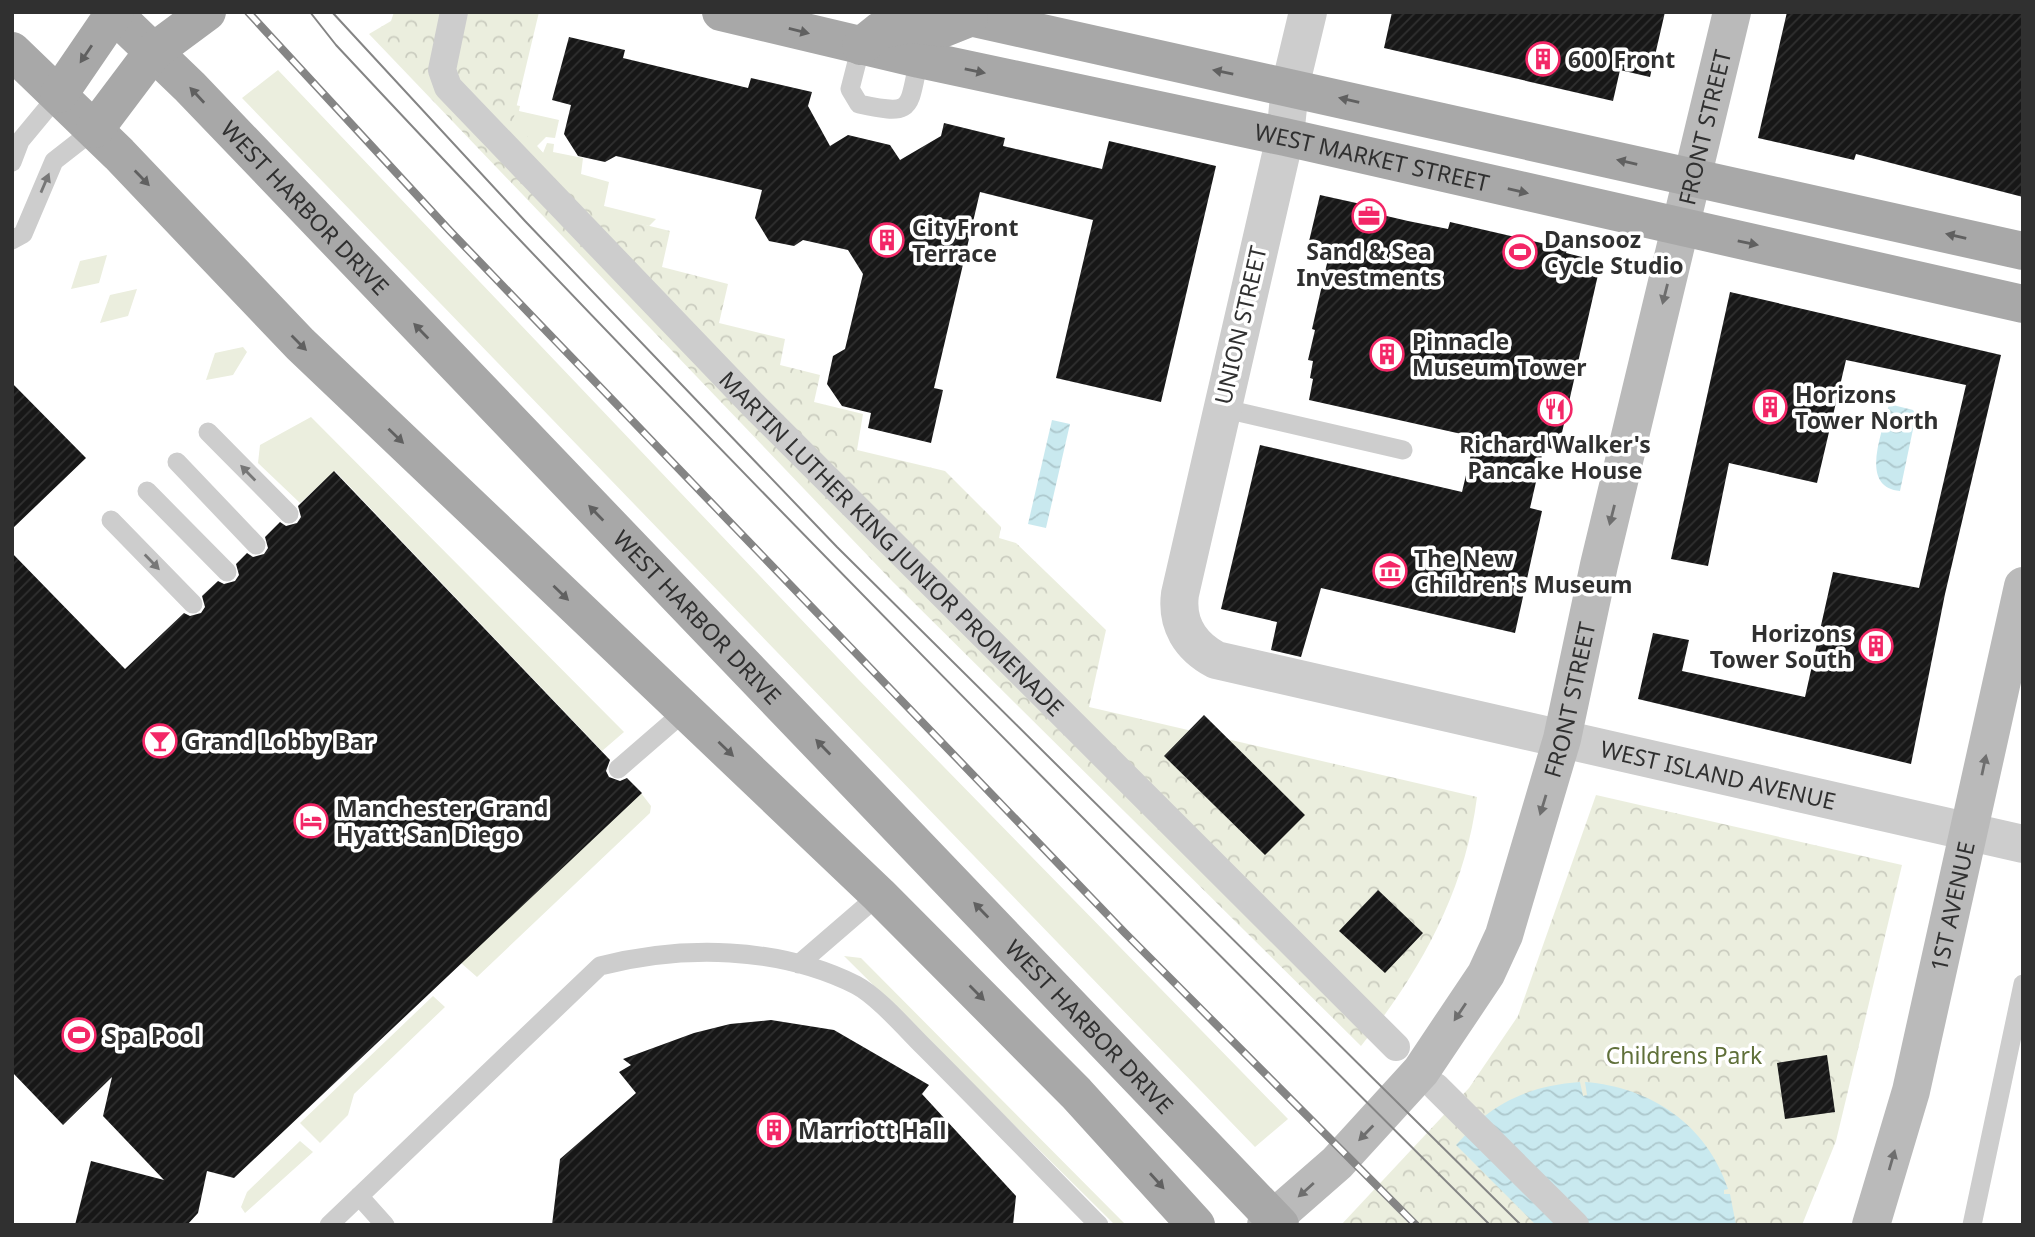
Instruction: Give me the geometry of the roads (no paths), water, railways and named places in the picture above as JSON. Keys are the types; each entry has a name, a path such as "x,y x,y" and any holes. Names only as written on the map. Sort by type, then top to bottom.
{"main road":[{"path":"95,129 153,52 207,12"},
{"name":"FRONT STREET","path":"1273,1223 1337,1163 1420,1071 1486,974 1510,915 1562,739 1600,565 1732,12"},
{"path":"59,94 113,13"},
{"name":"WEST HARBOR DRIVE","path":"113,13 190,87 1273,1223"},
{"name":"WEST MARKET STREET","path":"734,13 861,46 1285,137 2023,304"},
{"path":"861,46 881,30 910,24 944,27 958,15 2023,251"},
{"path":"12,51 95,129 300,344 879,895 1076,1093 1196,1225"},
{"name":"1ST AVENUE","path":"1871,1225 1911,1091 2023,586"}],"street":[{"name":"MARTIN LUTHER KING JUNIOR PROMENADE","path":"454,12 442,71 448,87 754,406 1396,1047"},
{"name":"UNION STREET","path":"1188,636 1181,625 1179,601 1285,137 1290,87 1308,12"},
{"name":"WEST ISLAND AVENUE","path":"1188,636 1204,654 1216,660 2023,844"},
{"path":"1436,1087 1576,1225"}],"lane":[{"path":"861,46 850,89 859,104 892,111 902,110 909,104 919,59"},
{"path":"12,162 20,141 59,94"},
{"path":"12,240 23,234 54,161 95,129"},
{"path":"1221,408 1403,450"},
{"path":"208,432 289,514"},
{"path":"177,463 256,545"},
{"path":"147,491 227,572"},
{"path":"111,520 193,604"},
{"path":"618,769 685,711"},
{"path":"799,964 879,895"},
{"path":"329,1225 600,967 640,956 731,953 799,964 858,986 940,1063 1099,1225"},
{"path":"1972,1225 2023,984"},
{"path":"359,1196 385,1225"}],"water":[{"path":"1889,404 1913,410 1916,415 1900,491 1887,487 1880,480 1876,469 1876,456"},
{"path":"1052,420 1070,424 1046,528 1028,524"},
{"path":"1580,1082 1583,1096 1587,1095 1585,1082 1609,1085 1654,1101 1691,1128 1719,1166 1728,1189 1724,1190 1724,1194 1730,1194 1736,1225 1588,1225 1482,1118 1528,1092"},
{"path":"1471,1129 1565,1225 1536,1225 1456,1145"}],"tram line":[{"path":"310,12 336,45 620,345 1053,787 1490,1225"},
{"path":"332,12 525,221 837,547 1521,1225"}],"railway":[{"path":"248,12 450,231 1125,933 1416,1225"}],"place":[{"name":"600 Front","path":"1543,59"},
{"name":"Sand & Sea Investments","path":"1369,216"},
{"name":"CityFront Terrace","path":"887,240"},
{"name":"Dansooz Cycle Studio","path":"1520,252"},
{"name":"Pinnacle Museum Tower","path":"1387,354"},
{"name":"Horizons Tower North","path":"1770,407"},
{"name":"Richard Walker's Pancake House","path":"1555,409"},
{"name":"The New Children's Museum","path":"1390,571"},
{"name":"Horizons Tower South","path":"1876,646"},
{"name":"Grand Lobby Bar","path":"160,741"},
{"name":"Manchester Grand Hyatt San Diego","path":"311,821"},
{"name":"Spa Pool","path":"79,1035"},
{"name":"Marriott Hall","path":"774,1130"}],"park label":[{"name":"Childrens Park","path":"1684,1055"}]}
